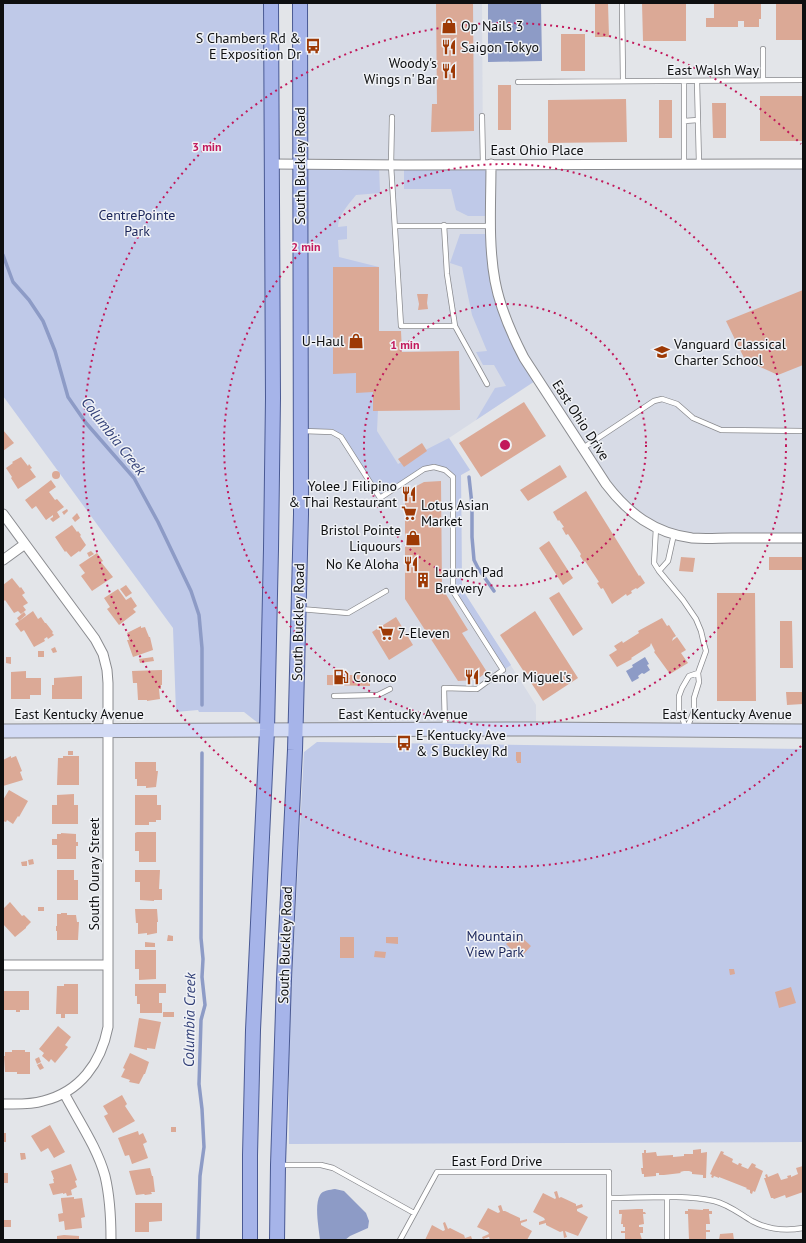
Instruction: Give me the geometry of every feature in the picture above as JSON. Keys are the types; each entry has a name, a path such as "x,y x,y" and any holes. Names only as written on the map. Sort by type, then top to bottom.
{"main road":[{"name":"South Buckley Road","path":"250,1240 250,1154 253,1030 268,730 271,562 273,405 271,3"},
{"name":"South Buckley Road","path":"277,1240 285,943 296,730 301,431 300,3"}],"street":[{"name":"East Ohio Place","path":"272,164 803,164"},
{"name":"East Ohio Drive","path":"487,164 492,226 492,254 495,280 500,303 507,322 524,358 617,499 630,512 656,528 692,538 803,538"},
{"name":"South Ouray Street","path":"3,514 95,639 103,654 108,677 108,1027 105,1040 101,1053 94,1065 83,1079 64,1093 30,1104 3,1104"},
{"path":"3,560 25,544"},
{"name":"East Kentucky Avenue","path":"3,731 803,731"},
{"path":"3,964 108,964"},
{"path":"64,1093 95,1151 104,1175 110,1200 111,1240"}],"lane":[{"path":"622,3 622,81"},
{"path":"762,49 763,80"},
{"path":"697,80 699,164"},
{"name":"East Walsh Way","path":"518,82 803,80"},
{"path":"684,81 684,164"},
{"path":"482,116 487,164"},
{"path":"392,117 391,165 401,326 455,326"},
{"path":"684,121 698,120"},
{"path":"444,225 447,274 455,326 487,384"},
{"path":"395,226 492,226"},
{"path":"583,448 654,401 662,399 677,404 693,418 721,430 803,431"},
{"path":"301,431 332,432 341,437 380,498 424,469 434,467 445,470 452,477 454,593 503,670 477,689 444,688 446,730"},
{"path":"656,528 654,563 684,600 696,619 706,651 698,673 699,682 694,698 694,711 686,730"},
{"path":"659,571 668,562 674,534"},
{"path":"298,609 348,613 386,591"},
{"path":"686,730 679,710 679,696 689,676 698,673"},
{"path":"334,696 378,696 390,689"},
{"path":"278,1165 321,1165 333,1168 414,1213 400,1240"},
{"name":"East Ford Drive","path":"414,1213 437,1172 609,1172 609,1198"},
{"path":"609,1240 609,1198 697,1198 716,1202 731,1208 754,1222 769,1227 783,1230 803,1228"},
{"path":"667,1198 667,1240"}],"shaded area":[{"path":"300,3 482,3 483,164 803,164 803,538 674,534 630,512 538,379 449,438 470,470 461,475 462,589 536,705 536,729 296,730"},
{"path":"488,3 541,3 542,61 488,62"},
{"path":"645,657 649,664 647,665 650,670 644,674 642,673 638,676 639,678 632,682 626,671 633,667 632,665"},
{"path":"335,1189 344,1191 366,1213 369,1221 368,1228 350,1236 345,1240 320,1240 317,1217 318,1199 323,1192"}],"green space":[{"name":"CentrePointe Park","path":"3,3 271,3 267,730 244,712 199,712 198,710 176,712 173,628 3,396"},
{"path":"300,164 379,165 380,193 356,195 344,210 338,223 338,227 347,226 347,239 338,240 339,257 379,267 333,267 333,373 356,373 357,392 373,392 373,410 378,410 377,431 398,464 449,438 470,470 461,475 462,589 511,665 503,670 454,593 452,477 445,470 424,469 380,498 341,437 332,432 301,431"},
{"path":"491,164 491,216 468,216 456,210 451,189 404,189 404,165"},
{"path":"460,234 491,234 500,303 538,379 476,420 495,388 506,386 494,365 483,365 476,352 487,351 472,315 462,267 450,263"},
{"name":"Mountain View Park","path":"317,742 803,749 803,1142 289,1144 289,1034 304,752"}],"building":[{"path":"436,3 473,3 474,131 431,132 432,104 437,104"},
{"path":"595,3 608,3 609,37 595,37"},
{"path":"642,3 686,3 686,41 643,41"},
{"path":"761,3 761,19 759,19 759,27 744,27 744,21 738,21 738,27 706,27 706,18 714,18 714,4"},
{"path":"776,3 803,3 803,40 776,40"},
{"path":"561,34 585,34 585,71 561,71"},
{"path":"498,85 511,85 511,130 498,130"},
{"path":"760,96 803,96 803,141 760,141"},
{"path":"626,99 627,142 548,143 548,100"},
{"path":"659,100 672,100 672,138 659,138"},
{"path":"712,103 726,103 726,138 713,138"},
{"name":"U-Haul","path":"333,267 379,267 379,331 401,331 402,352 459,351 460,410 373,411 373,392 356,393 356,373 333,374"},
{"name":"Vanguard Classical Charter School","path":"803,290 803,365 778,375 745,360 726,321"},
{"path":"417,294 428,294 428,309 418,310 419,304"},
{"path":"524,402 546,436 481,477 459,443"},
{"path":"3,430 14,443 3,451"},
{"path":"422,443 427,451 404,467 398,459"},
{"path":"21,457 28,466 29,464 32,468 30,469 36,477 18,489 6,468 13,463 12,462"},
{"path":"560,465 567,477 528,501 520,490"},
{"path":"56,471 59,472 59,478 56,479 53,478 52,475 53,472"},
{"path":"51,480 56,487 49,492 55,500 57,499 64,507 57,512 60,517 53,522 50,519 53,515 46,520 36,506 32,509 25,500"},
{"name":"Launch Pad Brewery","path":"441,481 442,588 468,630 462,633 487,672 476,680 458,681 405,599 405,492 424,482"},
{"path":"586,491 639,576 640,575 645,583 637,589 636,588 631,591 632,593 627,596 626,594 612,604 603,588 601,589 597,583 599,582 585,561 584,562 580,556 581,554 568,534 566,535 562,528 564,527 559,520 558,521 553,512"},
{"path":"67,509 68,511 64,515 62,512"},
{"path":"77,513 80,518 75,522 72,518"},
{"path":"72,525 81,535 80,536 86,545 80,552 79,551 71,557 66,551 65,552 55,537"},
{"path":"549,541 573,578 563,585 539,548"},
{"path":"91,551 94,554 89,557 87,553"},
{"path":"97,553 103,561 101,562 113,577 92,591 81,576 85,573 79,565"},
{"path":"681,557 695,558 693,572 679,571"},
{"path":"769,557 803,557 803,570 769,570"},
{"path":"12,578 25,593 22,595 28,603 23,606 26,610 21,614 18,611 14,613 5,600 3,602 3,585"},
{"path":"126,585 132,593 126,597 120,589"},
{"path":"118,589 126,600 131,597 137,606 133,609 136,612 119,625 107,609 110,607 104,598"},
{"path":"559,592 583,629 573,636 549,598"},
{"path":"717,593 755,593 756,701 717,701"},
{"path":"33,611 38,619 41,617 54,635 48,639 47,637 44,639 45,641 34,647 24,630 21,632 15,624"},
{"path":"535,611 578,678 543,701 500,635"},
{"path":"24,612 26,615 19,621 17,618"},
{"path":"396,617 413,645 389,660 372,632"},
{"path":"662,618 667,626 669,625 676,636 672,641 677,637 686,650 681,653 688,663 670,674 654,652 655,651 651,643 650,646 631,658 632,659 617,667 609,655 617,650 614,646 622,641 623,643 639,633 638,631"},
{"path":"780,621 792,621 793,668 780,668"},
{"path":"141,626 141,628 145,627 150,637 153,650 133,657 127,640 129,640 127,633"},
{"path":"55,647 57,652 53,653 51,649"},
{"path":"38,651 44,651 44,657 38,657"},
{"path":"6,657 11,657 11,664 6,663"},
{"path":"153,657 154,661 140,663 139,659"},
{"path":"162,670 162,685 161,689 159,689 160,699 147,701 138,700 137,683 133,683 132,671"},
{"path":"26,671 26,678 41,678 41,695 30,695 30,699 11,699 11,672"},
{"path":"327,675 370,675 370,686 327,685"},
{"path":"82,676 82,699 52,699 52,685 54,685 54,678"},
{"path":"786,692 803,692 803,704 787,705"},
{"path":"68,751 73,751 73,755 68,755"},
{"path":"516,752 521,752 521,763 517,763 516,761"},
{"path":"11,756 11,758 16,756 22,771 20,772 23,780 3,786 3,760"},
{"path":"63,756 79,756 79,785 57,785 58,758 63,758"},
{"path":"135,762 156,762 156,771 158,771 156,787 146,788 146,786 137,786 137,779 135,779"},
{"path":"9,790 28,801 19,817 18,816 13,824 7,820 6,822 3,821 3,800"},
{"path":"74,794 74,805 78,805 78,824 52,824 52,805 57,805 57,795"},
{"path":"135,795 157,795 157,805 161,805 161,820 149,822 149,825 135,825"},
{"path":"156,832 156,862 139,862 139,851 135,851 135,833"},
{"path":"57,834 76,834 76,842 78,842 78,846 76,846 76,859 57,859 57,845 52,845 52,839 57,839"},
{"path":"33,859 34,864 29,865 28,860"},
{"path":"27,861 27,866 22,866 21,862"},
{"path":"57,870 74,870 74,880 78,880 78,900 57,900"},
{"path":"135,870 160,870 159,889 162,889 162,900 140,900 140,882 135,882"},
{"path":"10,902 22,916 24,915 31,922 15,937 3,924 3,909"},
{"path":"38,907 44,907 44,911 38,911"},
{"path":"135,909 157,909 157,933 147,935 147,933 138,934 138,923 136,923"},
{"path":"61,913 76,915 77,922 79,922 78,940 57,940 57,914"},
{"path":"517,933 531,946 520,958 506,944"},
{"path":"168,935 173,936 173,941 167,941"},
{"path":"340,937 354,937 354,958 340,958"},
{"path":"386,937 398,937 398,944 386,943"},
{"path":"145,942 155,943 155,947 145,947"},
{"path":"135,950 156,950 156,979 139,980 139,969 135,969"},
{"path":"375,951 386,952 385,958 374,957"},
{"path":"729,969 734,969 735,974 730,975"},
{"path":"64,984 78,984 78,1014 65,1014 65,1018 61,1018 61,1014 56,1014 57,986 64,986"},
{"path":"135,984 166,984 166,993 159,993 159,1003 162,1003 162,1013 140,1013 140,1004 137,1004 137,996 135,996"},
{"path":"791,987 796,1003 779,1008 775,992"},
{"path":"4,991 29,991 29,1010 20,1010 20,1012 16,1012 16,1010 4,1010"},
{"path":"163,1012 174,1012 174,1017 163,1017"},
{"path":"139,1018 161,1022 155,1049 147,1048 147,1050 134,1047"},
{"path":"58,1026 71,1037 65,1045 68,1047 55,1063 51,1059 49,1062 42,1056 44,1053 39,1049"},
{"path":"12,1050 25,1050 25,1052 30,1052 30,1074 5,1072 5,1052 12,1052"},
{"path":"130,1053 149,1062 145,1074 139,1084 129,1082 130,1080 121,1077 125,1069 123,1068"},
{"path":"39,1057 41,1062 37,1064 35,1059"},
{"path":"41,1063 44,1068 40,1070 37,1065"},
{"path":"122,1095 127,1104 125,1106 135,1121 113,1133 104,1116 108,1114 103,1106"},
{"path":"50,1125 65,1152 54,1158 48,1148 41,1152 31,1136"},
{"path":"171,1127 176,1127 176,1132 171,1132"},
{"path":"138,1131 139,1135 143,1133 147,1142 143,1144 148,1158 132,1164 129,1155 125,1156 118,1138"},
{"path":"3,1133 6,1133 6,1142 3,1142"},
{"path":"701,1149 701,1153 707,1152 706,1178 703,1178 703,1175 692,1174 692,1172 689,1171 664,1175 659,1175 659,1173 656,1173 656,1176 644,1177 644,1174 642,1174 642,1153 644,1153 644,1150 646,1150 646,1153 656,1152 657,1156 673,1155 673,1157 684,1156 684,1154 693,1154 693,1150"},
{"path":"721,1151 724,1152 723,1154 733,1159 732,1162 738,1165 739,1163 742,1164 741,1166 748,1169 752,1163 756,1165 755,1167 763,1171 755,1192 753,1191 752,1194 750,1193 750,1190 746,1189 747,1188 719,1177 711,1177 712,1175 710,1174"},
{"path":"20,1153 25,1153 26,1159 21,1160"},
{"path":"71,1164 77,1180 75,1181 77,1187 71,1190 72,1195 67,1196 66,1193 63,1193 53,1195 49,1184 54,1183 51,1171"},
{"path":"803,1166 803,1192 786,1198 785,1195 774,1199 771,1198 764,1178 766,1178 765,1175 767,1174 768,1177 778,1173 781,1180 788,1178 787,1176 791,1175 791,1177 798,1174 796,1168"},
{"path":"150,1168 153,1176 155,1192 151,1192 152,1194 136,1195 129,1171"},
{"path":"3,1173 8,1173 8,1183 3,1183"},
{"path":"557,1191 559,1198 561,1197 576,1204 576,1206 582,1204 583,1207 577,1209 577,1211 588,1217 578,1236 565,1231 567,1237 564,1238 563,1231 560,1232 546,1225 546,1223 539,1225 539,1222 545,1220 533,1212 543,1193 555,1199 554,1192"},
{"path":"74,1197 74,1199 82,1198 85,1217 81,1218 82,1228 65,1230 64,1221 59,1222 58,1214 63,1213 61,1198"},
{"path":"135,1203 162,1203 162,1221 149,1222 149,1232 135,1232"},
{"path":"501,1205 503,1211 520,1218 520,1221 527,1219 527,1221 521,1223 521,1225 532,1231 527,1240 490,1240 489,1237 483,1239 482,1237 489,1234 488,1232 477,1227 488,1208 498,1213 500,1212 498,1206"},
{"path":"643,1209 643,1212 646,1214 643,1214 644,1224 639,1225 639,1227 643,1227 643,1233 640,1233 642,1240 625,1240 625,1233 621,1233 621,1231 625,1231 625,1227 621,1224 622,1214 619,1214 619,1210"},
{"path":"688,1209 709,1209 709,1211 712,1211 712,1214 709,1214 710,1224 706,1224 706,1230 710,1230 710,1232 706,1232 706,1240 689,1240 688,1214 685,1214 685,1211 688,1211"},
{"path":"3,1220 11,1220 11,1227 3,1227"},
{"path":"445,1222 448,1229 450,1228 464,1235 465,1238 471,1236 472,1239 425,1240 432,1225 443,1231 445,1230 443,1223"},
{"path":"733,1233 734,1240 719,1240 720,1234"},
{"path":"57,1236 79,1236 79,1240 57,1240"}],"waterway":[{"name":"Columbia Creek","path":"3,255 13,282 29,300 43,321 55,351 68,397 86,423 134,478 158,522 191,591 199,615 202,648 202,705"},
{"path":"469,477 472,505 474,560 494,591"},
{"name":"Columbia Creek","path":"198,1240 200,1176 204,1147 199,1084 201,1020 205,1005 202,977 203,959 201,938 202,753"}],"place":[{"name":"Op Nails 3","path":"449,26"},
{"name":"S Chambers Rd & E Exposition Dr","path":"313,46"},
{"name":"Saigon Tokyo","path":"449,47"},
{"name":"Woody's Wings n' Bar","path":"449,71"},
{"name":"U-Haul","path":"356,341"},
{"name":"Vanguard Classical Charter School","path":"662,352"},
{"name":"Yolee J Filipino & Thai Restaurant","path":"409,494"},
{"name":"Lotus Asian Market","path":"409,513"},
{"name":"Bristol Pointe Liquours","path":"413,538"},
{"name":"No Ke Aloha","path":"411,564"},
{"name":"Launch Pad Brewery","path":"423,580"},
{"name":"7-Eleven","path":"386,633"},
{"name":"Conoco","path":"341,677"},
{"name":"Senor Miguel's","path":"472,677"},
{"name":"E Kentucky Ave & S Buckley Rd","path":"404,743"}]}
